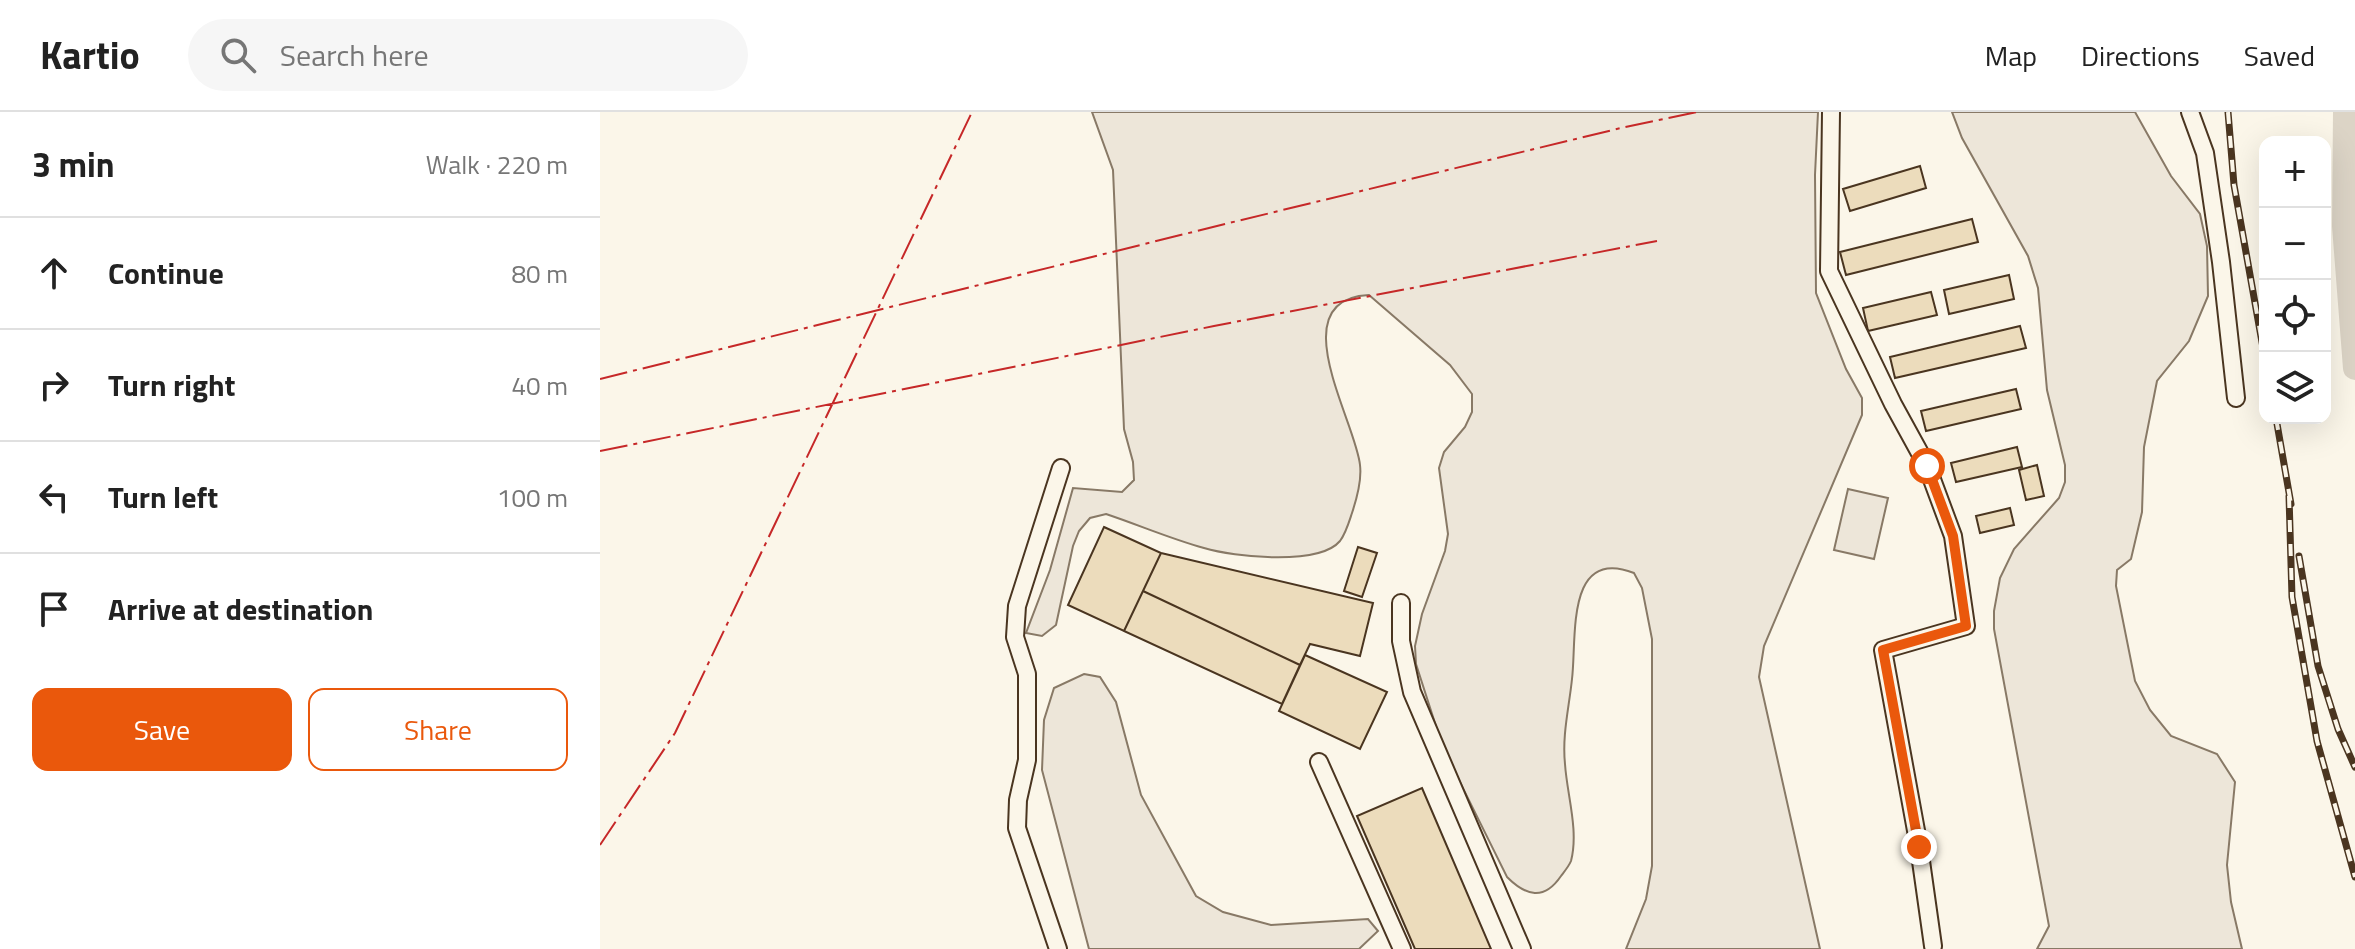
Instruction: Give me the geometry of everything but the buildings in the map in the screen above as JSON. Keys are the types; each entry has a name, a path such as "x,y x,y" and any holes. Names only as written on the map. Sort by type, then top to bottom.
{"street":[{"path":"1831,112 1829,271 1893,404 1927,466 1953,536 1966,626 1883,650 1919,847 1933,946"},
{"path":"2190,112 2205,153 2236,398"},
{"path":"1058,949 1017,828 1018,800 1027,760 1027,674 1015,637 1017,606 1061,468"},
{"path":"1401,603 1401,641 1412,692 1522,949"},
{"path":"1319,762 1402,949"}],"shaded area":[{"path":"1092,112 1818,112 1816,293 1846,369 1862,398 1862,415 1764,646 1759,677 1820,949 1626,949 1646,899 1652,866 1652,639 1642,588 1634,573 1612,568 1596,573 1585,584 1579,601 1564,743 1573,825 1571,861 1555,884 1541,892 1528,892 1507,877 1443,748 1416,664 1415,646 1422,614 1445,551 1448,534 1439,468 1444,452 1465,427 1472,412 1472,394 1450,365 1369,295 1343,302 1329,317 1326,339 1330,365 1360,465 1356,501 1340,541 1314,554 1255,556 1204,548 1106,514 1090,518 1079,531 1073,546 1056,625 1042,636 1026,633 1050,570 1073,488 1122,492 1134,480 1133,462 1124,429 1113,170"},
{"path":"1952,112 2135,112 2171,176 2200,214 2207,246 2208,296 2189,341 2157,381 2144,447 2142,512 2131,559 2117,570 2116,586 2135,681 2150,710 2171,736 2217,754 2235,782 2227,865 2231,902 2242,949 2037,949 2049,926 1994,629 1994,611 2000,578 2014,549 2059,498 2065,482 2065,465 2047,390 2038,288 2028,256 1962,138"},
{"path":"1848,489 1888,498 1874,559 1834,550"},
{"path":"1084,674 1100,677 1116,702 1141,795 1196,896 1223,912 1271,925 1368,919 1378,931 1359,949 1089,949 1042,770 1044,720 1054,688"}],"waterway":[{"path":"2345,112 2344,226 2355,368"}],"railway":[{"path":"2228,112 2234,185 2264,352"},
{"path":"2277,424 2291,504"},
{"path":"2289,496 2292,597 2317,741 2355,877"},
{"path":"2299,556 2318,666 2338,729 2355,767"}],"power":[{"path":"600,845 675,733 972,112"},
{"path":"600,379 1225,224 1697,112"},
{"path":"600,451 1214,326 1657,241"}],"route":[{"path":"1919,847 1883,650 1966,626 1953,536 1927,466"}]}
